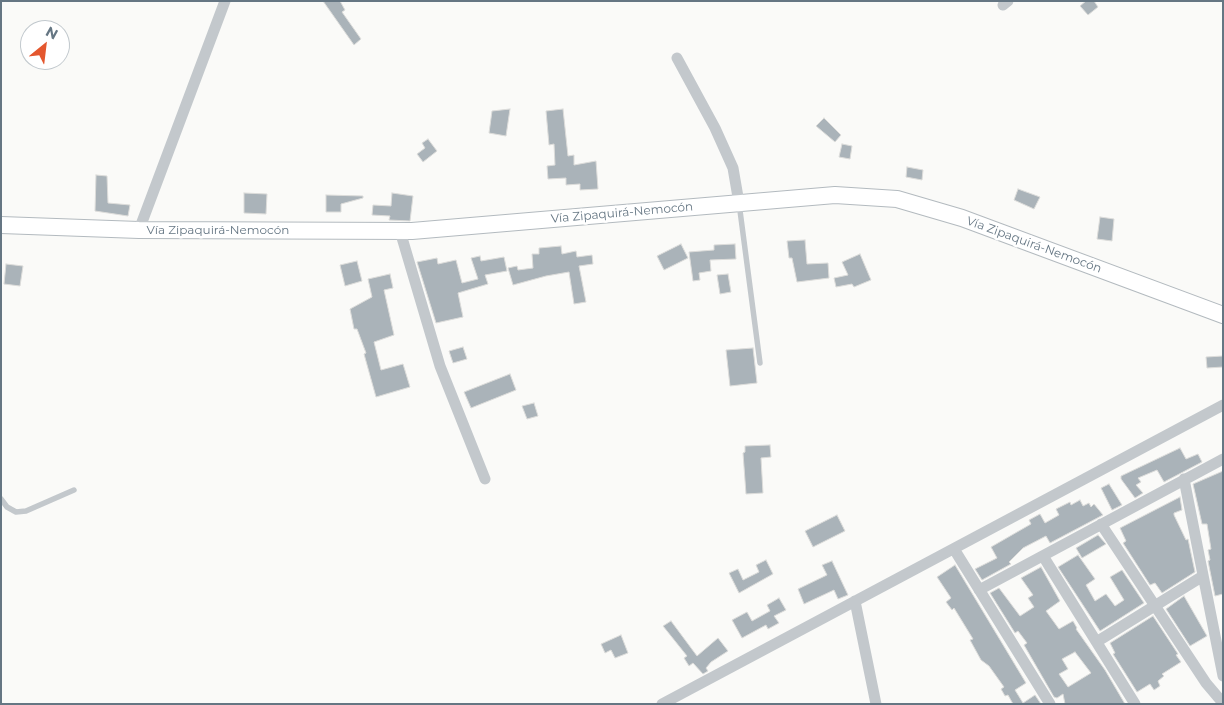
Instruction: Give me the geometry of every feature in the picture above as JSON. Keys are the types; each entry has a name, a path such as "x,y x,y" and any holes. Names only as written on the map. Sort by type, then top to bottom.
{"main road":[{"name":"Vía Zipaquirá-Nemocón","path":"1,225 139,230 400,231 835,195 897,199 962,218 1223,315"}],"street":[{"path":"139,230 225,1"},
{"path":"677,58 715,128 733,168 739,203"},
{"path":"400,231 440,366 485,479"},
{"path":"662,704 1223,405"},
{"path":"979,590 1223,459"},
{"path":"1184,479 1223,676"},
{"path":"1101,524 1206,683 1223,703"},
{"path":"954,549 1050,704"},
{"path":"1044,556 1135,704"},
{"path":"1098,641 1203,576"},
{"path":"855,601 876,704"}],"lane":[{"path":"739,203 760,362"},
{"path":"1,499 7,507 16,512 26,511 74,490"}],"building":[{"path":"323,1 340,1 345,10 342,12 361,39 354,45"},
{"path":"1086,1 1094,1 1098,7 1088,15 1080,6"},
{"path":"510,109 506,136 489,133 492,111"},
{"path":"563,109 568,156 574,155 574,165 596,161 598,189 580,190 580,184 566,185 566,178 548,179 547,166 555,165 554,144 549,145 546,111"},
{"path":"824,118 841,135 835,142 816,126"},
{"path":"428,139 437,151 423,162 417,154 425,148 422,143"},
{"path":"842,144 852,146 850,159 839,157"},
{"path":"907,167 923,170 922,180 906,177"},
{"path":"96,175 107,176 108,203 130,205 128,216 95,211"},
{"path":"1018,189 1040,197 1034,209 1014,200"},
{"path":"244,193 267,194 266,214 244,213"},
{"path":"392,193 413,196 410,221 389,220 390,216 372,215 373,205 391,206"},
{"path":"326,195 363,196 363,198 341,204 341,212 326,212"},
{"path":"1100,217 1114,219 1112,241 1097,239"},
{"path":"805,240 807,264 828,263 829,278 797,282 792,258 789,258 787,241"},
{"path":"681,244 688,258 664,270 657,256"},
{"path":"735,244 736,259 710,260 711,271 699,273 700,280 693,281 689,252 714,250 714,245"},
{"path":"561,246 562,254 576,251 577,257 592,255 593,264 579,266 586,302 574,304 569,272 513,285 508,268 517,266 518,270 533,268 532,254 539,254 539,248"},
{"path":"860,254 871,280 854,287 852,284 836,287 834,278 848,275 842,262"},
{"path":"480,256 481,261 504,257 507,271 485,275 488,284 458,293 463,317 436,323 417,262 437,258 438,264 456,260 462,283 478,279 471,258"},
{"path":"357,261 362,281 345,286 340,265"},
{"path":"6,264 23,266 20,286 4,284"},
{"path":"390,274 393,288 384,290 394,335 374,342 381,370 403,364 410,387 376,397 364,354 366,353 357,329 354,329 350,309 372,297 368,279"},
{"path":"728,274 731,292 720,294 717,275"},
{"path":"463,347 467,359 453,363 449,351"},
{"path":"753,348 757,383 730,386 726,350"},
{"path":"1223,356 1223,367 1207,368 1206,357"},
{"path":"510,374 516,390 471,408 464,392"},
{"path":"534,403 538,416 527,419 522,406"},
{"path":"770,445 771,457 761,458 763,493 746,494 743,453 745,452 745,446"},
{"path":"1180,448 1186,459 1198,454 1202,462 1164,482 1157,470 1138,478 1141,482 1136,485 1143,493 1135,498 1121,479 1121,476"},
{"path":"1223,471 1223,594 1215,596 1208,561 1210,560 1208,550 1211,549 1207,524 1202,524 1193,484"},
{"path":"1109,484 1122,505 1112,510 1101,488"},
{"path":"1180,497 1182,510 1174,513 1174,515 1186,540 1188,539 1195,572 1162,593 1155,583 1150,585 1123,543 1126,541 1120,528"},
{"path":"1080,500 1083,506 1089,503 1091,507 1094,504 1103,515 1050,543 1046,536 1023,548 1009,562 1011,564 982,580 975,569 997,558 991,547 1031,524 1029,520 1040,514 1045,523 1059,515 1056,509 1070,502 1071,505"},
{"path":"837,515 845,531 813,547 805,531"},
{"path":"1098,535 1106,544 1082,558 1076,548"},
{"path":"1078,555 1095,579 1086,585 1095,601 1106,594 1115,606 1124,600 1110,577 1122,570 1144,603 1100,631 1058,567"},
{"path":"766,560 773,574 739,593 729,573 738,569 743,580 759,572 756,565"},
{"path":"832,561 848,595 838,599 834,590 804,604 798,589 827,575 822,565"},
{"path":"955,565 1026,683 1015,690 1023,703 1035,695 1041,704 1013,704 1008,695 1005,696 1001,689 1004,687 989,666 981,660 970,640 973,639 954,608 952,610 946,602 951,598 937,577"},
{"path":"1041,567 1060,601 1046,611 1059,629 1073,621 1076,629 1105,670 1125,704 1065,704 1063,694 1057,698 1054,697 1024,645 1027,643 1018,631 1015,633 990,593 999,588 1020,616 1034,607 1028,598 1033,595 1021,578","holes":["1075,652 1091,673 1068,687 1059,674 1068,669 1062,659"]},
{"path":"1184,596 1207,636 1190,646 1166,609"},
{"path":"779,598 786,610 774,616 779,623 768,629 766,625 742,638 732,620 747,612 752,621 770,611 767,605"},
{"path":"1153,616 1178,654 1176,655 1181,662 1162,674 1164,676 1158,681 1160,686 1154,690 1150,684 1137,692 1113,654 1115,653 1110,643"},
{"path":"671,621 697,656 718,638 728,651 711,662 706,668 708,671 703,674 693,663 689,666 684,658 687,656 663,626"},
{"path":"621,635 628,653 615,658 611,650 605,653 601,644"}]}
